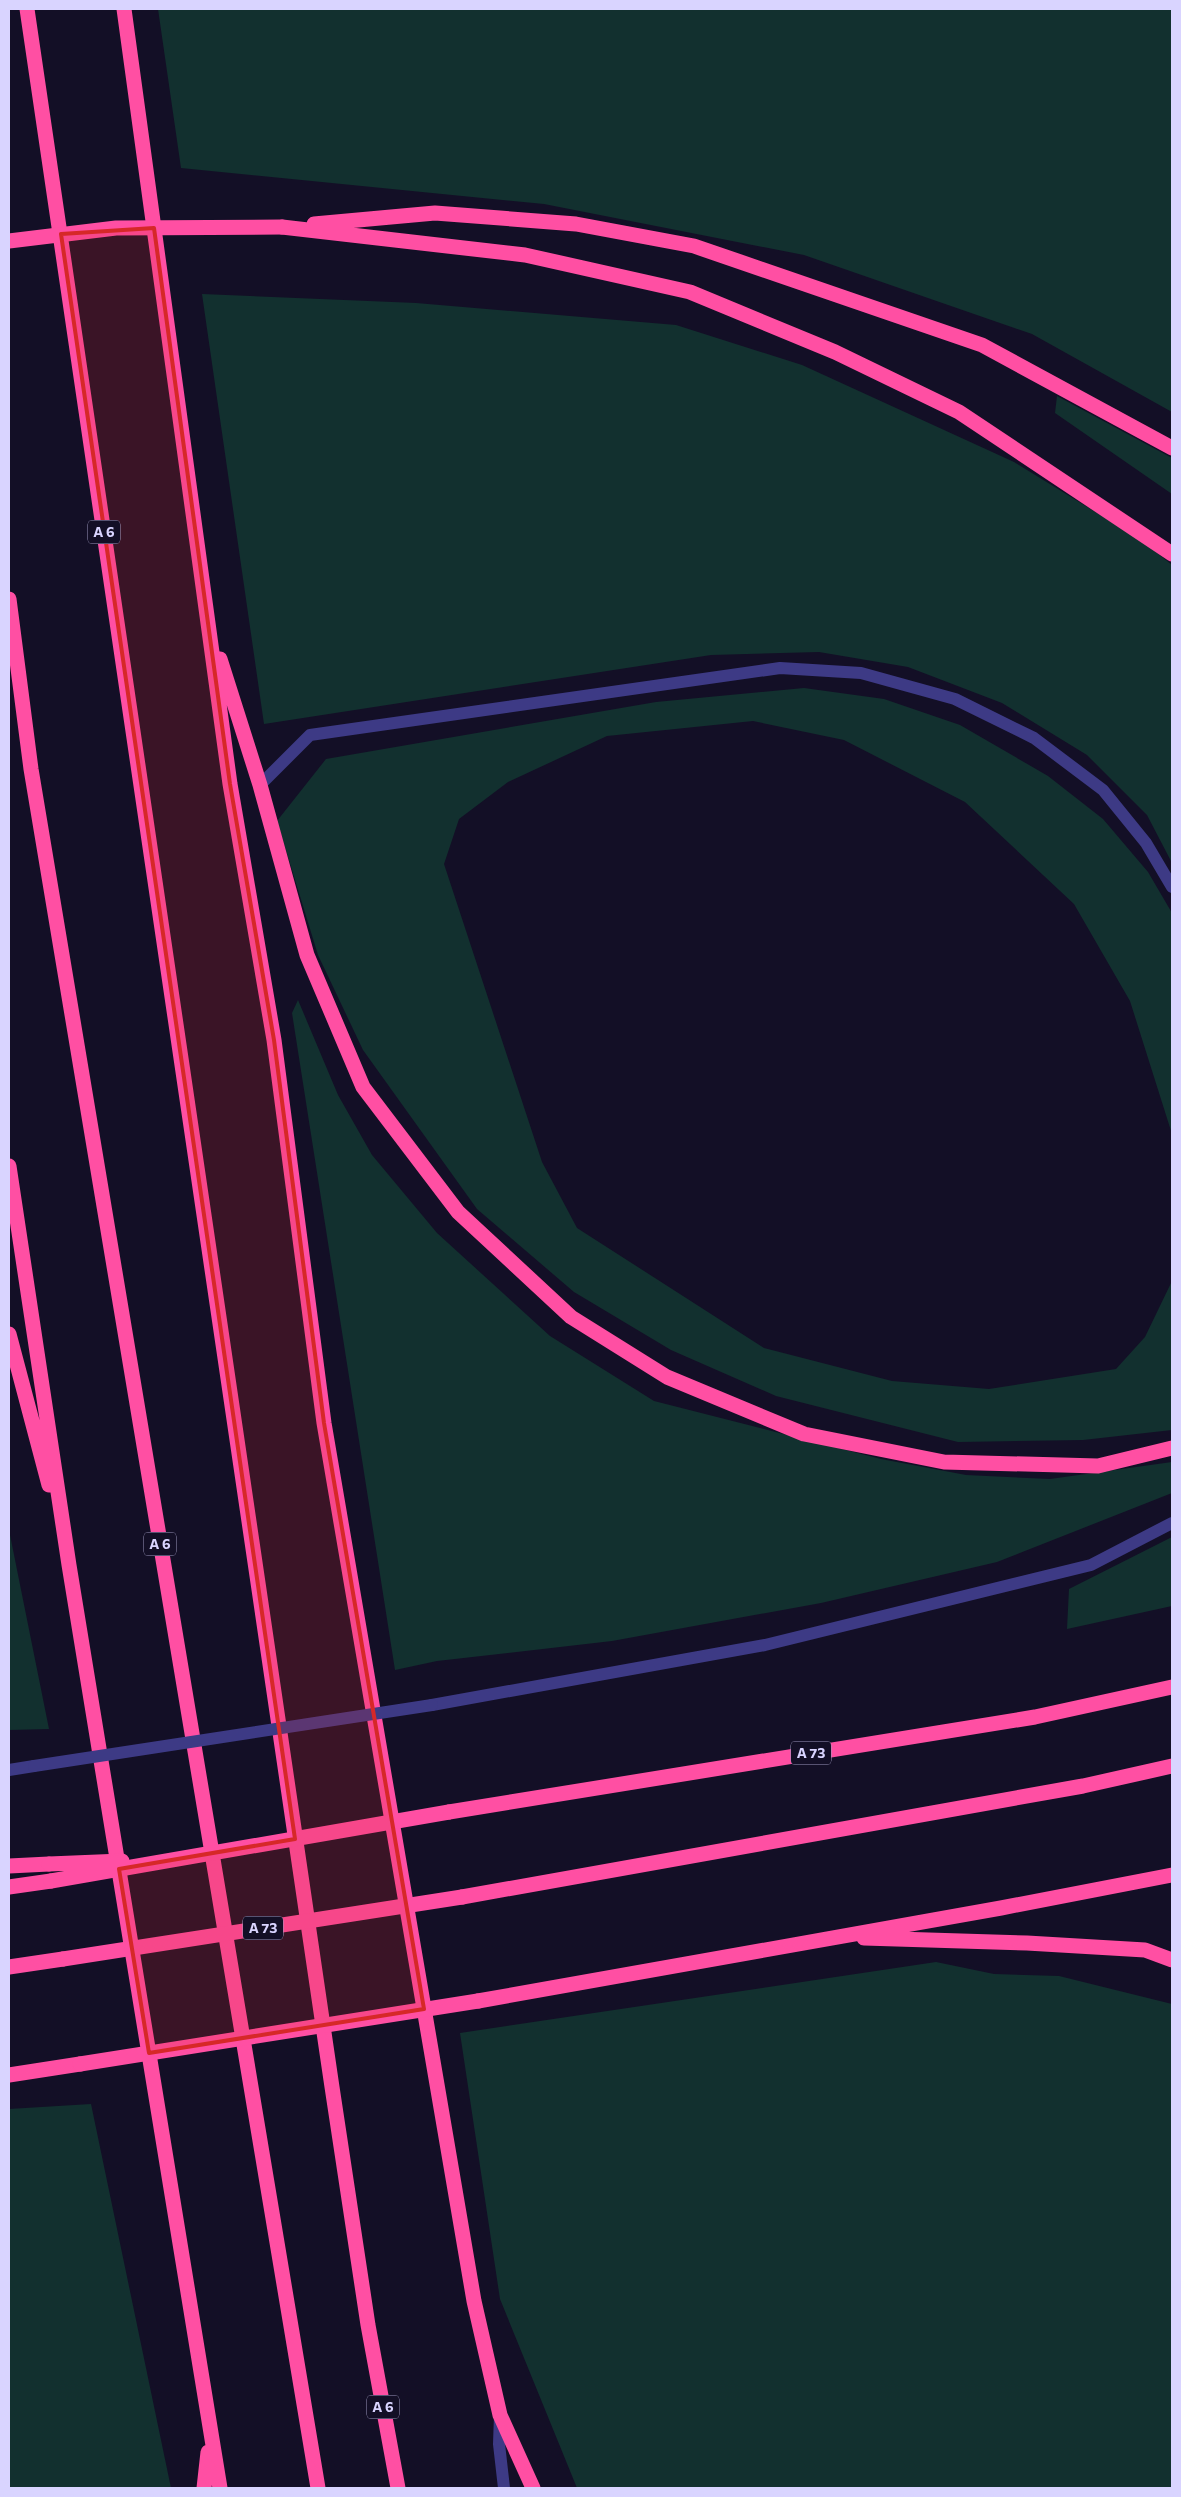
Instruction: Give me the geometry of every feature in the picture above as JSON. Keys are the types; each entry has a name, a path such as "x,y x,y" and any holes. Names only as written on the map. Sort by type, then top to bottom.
{"highway":[{"name":"A 6","path":"28,9 332,2087 368,2325 398,2488"},
{"path":"124,9 230,784 274,1040 324,1423 473,2292 500,2415 534,2488"},
{"path":"9,241 116,228 282,227 435,213 576,224 694,246 982,344 1172,448"},
{"path":"282,227 525,256 690,292 834,352 959,412 1172,554"},
{"name":"A 6","path":"9,599 32,770 318,2488"},
{"path":"207,617 260,785 307,955 363,1087 458,1212 571,1318 668,1377 804,1434 944,1462 1098,1466 1172,1448"},
{"path":"9,1166 69,1565 220,2488"},
{"path":"9,1334 69,1565"},
{"name":"A 73","path":"9,1887 449,1812 1035,1717 1172,1687"},
{"name":"A 73","path":"9,1967 462,1897 1083,1786 1172,1766"},
{"path":"9,1866 186,1858"},
{"path":"9,2075 478,2001 1172,1875"},
{"path":"833,1937 1027,1943 1144,1950 1172,1960"},
{"path":"204,2488 210,2433"}],"lane":[{"path":"260,785 310,735 780,668 860,673 955,699 1034,738 1103,790 1146,843 1172,887"},
{"path":"9,1770 432,1705 765,1645 1091,1565 1172,1523"},
{"path":"500,2415 498,2444 504,2488"}],"highlighted area":[{"path":"154,228 230,784 274,1040 324,1423 424,2009 149,2053 119,1869 295,1839 61,234"}],"green space":[{"path":"158,9 1172,9 1172,412 1032,334 804,255 544,204 181,168"},
{"path":"202,294 416,303 676,325 802,365 1014,462 1141,540 1172,565 1172,863 1147,815 1087,755 1002,703 908,667 819,652 711,655 264,724"},
{"path":"1057,396 1172,458 1172,494 1055,413"},
{"path":"804,688 884,699 960,725 1048,776 1103,819 1148,872 1172,913 1172,1134 1130,1001 1074,904 965,802 844,740 753,721 607,736 508,782 459,819 444,864 542,1162 577,1228 764,1348 892,1381 989,1389 1116,1369 1145,1337 1172,1281 1172,1430 1083,1440 958,1442 776,1396 671,1350 574,1292 477,1209 363,1050 318,955 277,821 326,759 656,702"},
{"path":"298,1000 338,1095 372,1155 437,1233 550,1336 654,1401 881,1459 966,1475 1050,1479 1172,1462 1172,1493 997,1562 821,1603 612,1641 437,1661 395,1670 292,1013"},
{"path":"9,1530 49,1729 9,1730"},
{"path":"1172,1537 1172,1606 1067,1629 1069,1589"},
{"path":"936,1962 994,1974 1059,1976 1172,2004 1172,2488 577,2488 500,2299 460,2033"},
{"path":"91,2104 171,2488 9,2488 9,2109"}]}
